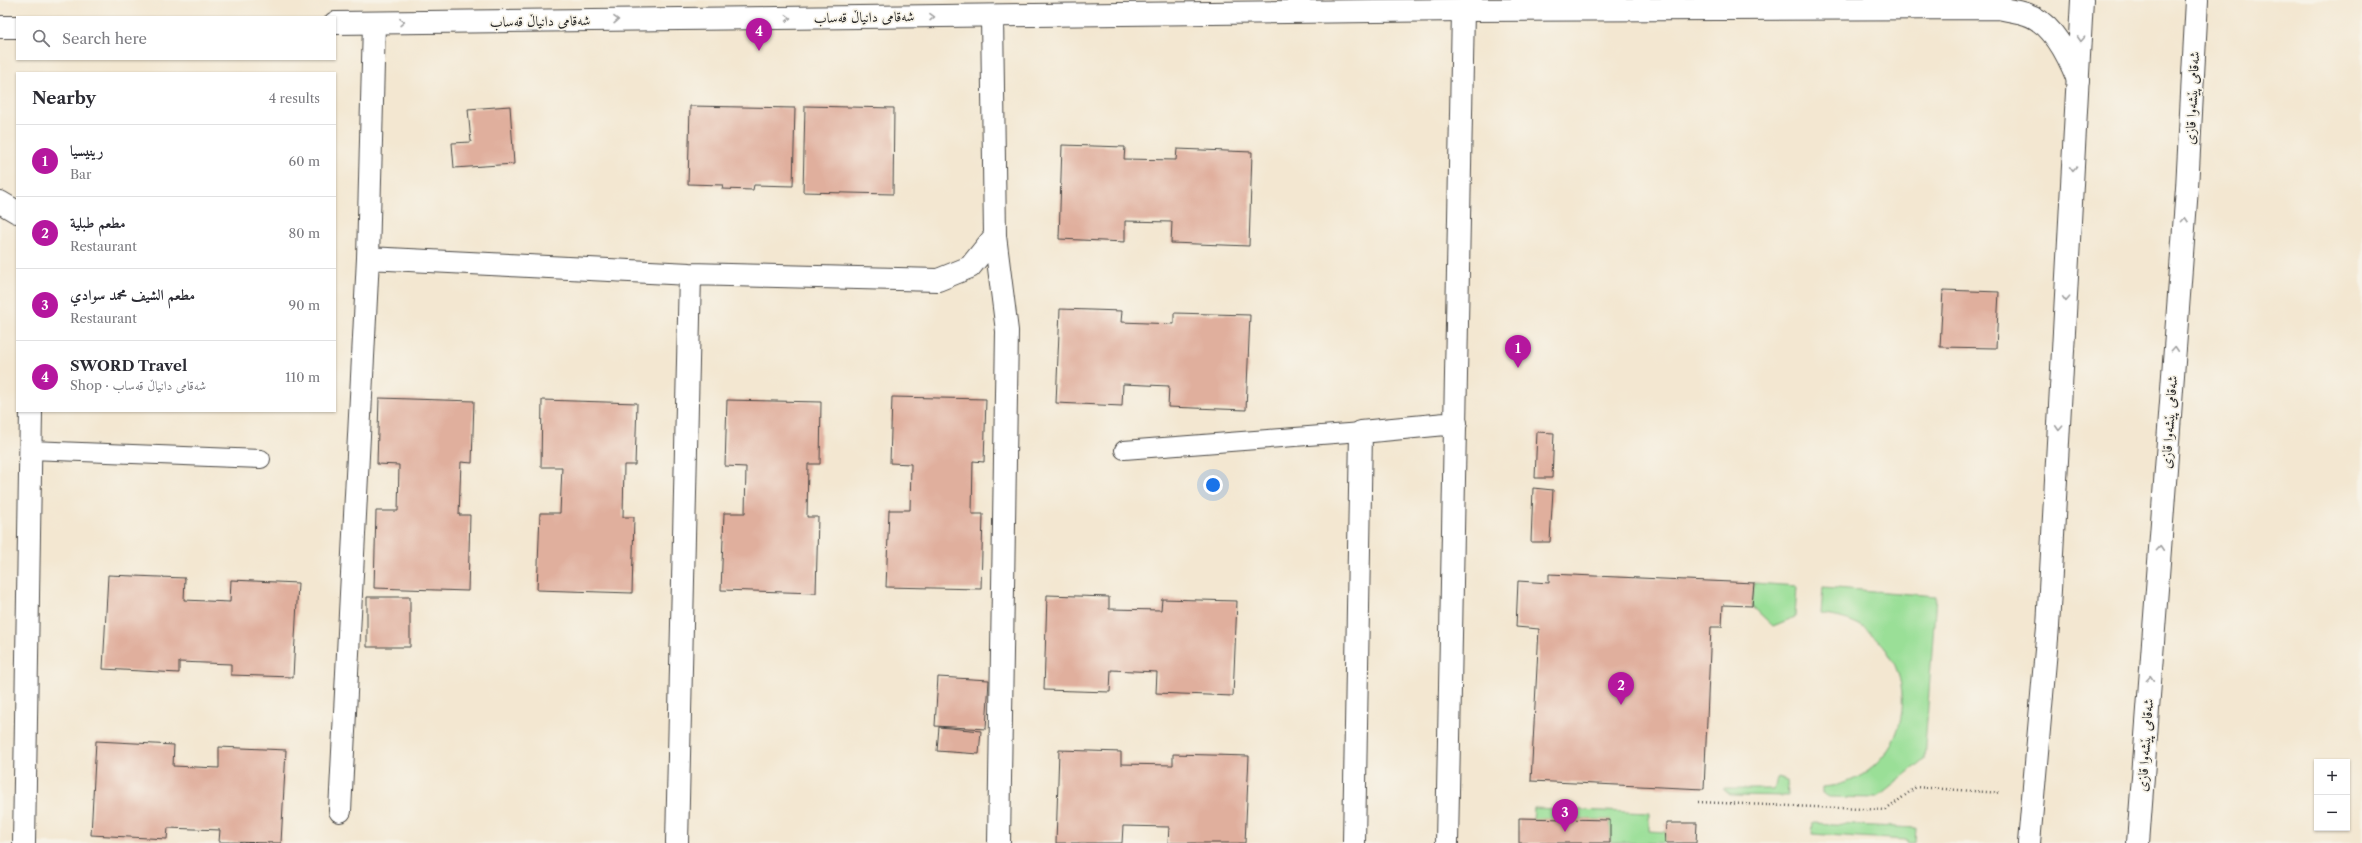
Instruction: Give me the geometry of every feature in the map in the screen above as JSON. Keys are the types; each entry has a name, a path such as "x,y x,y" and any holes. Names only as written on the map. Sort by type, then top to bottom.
{"main road":[{"path":"2029,843 2048,627 2082,0"},
{"name":"شەقامی پێشەوا قازی","path":"2138,843 2187,188 2197,0"},
{"name":"شەقامی دانیاڵ قەساب","path":"336,23 1990,4 2027,14 2050,31 2067,53 2078,80"},
{"path":"1447,843 1463,10"},
{"path":"992,16 995,236 1007,331 999,843"},
{"path":"340,811 368,258 374,23"},
{"path":"0,27 16,27"},
{"path":"0,202 16,211"},
{"path":"368,258 690,274 938,280 970,268 995,236"},
{"path":"677,843 690,274"},
{"path":"24,843 31,412"},
{"path":"1354,843 1361,432 1456,422"}],"lane":[{"path":"1124,450 1361,432"},
{"path":"30,450 261,459"}],"path":[{"path":"1698,802 1886,810 1916,787 2033,796"}],"green space":[{"path":"1754,583 1797,586 1795,617 1773,626 1752,606"},
{"path":"1823,587 1936,596 1924,760 1877,798 1829,797 1822,793 1822,787 1851,781 1873,767 1890,747 1900,723 1902,698 1898,672 1885,648 1864,628 1854,622 1821,614"},
{"path":"1777,778 1787,781 1788,796 1730,795 1723,789 1774,789"},
{"path":"1534,808 1649,813 1649,831 1666,832 1665,843 1610,843 1610,820 1533,819"},
{"path":"1813,823 1916,828 1915,843 1907,843 1907,840 1812,834"}],"building":[{"path":"510,106 514,164 454,168 452,143 471,142 468,109"},
{"path":"690,106 795,108 793,186 754,185 753,190 722,189 723,185 688,184"},
{"path":"805,106 894,108 893,194 803,192"},
{"path":"1062,145 1125,147 1124,159 1176,160 1177,149 1252,152 1249,246 1171,243 1172,222 1125,221 1125,242 1059,239"},
{"path":"1943,290 1999,292 1996,348 1940,347"},
{"path":"1060,309 1122,311 1121,322 1174,324 1174,313 1250,315 1246,410 1168,407 1169,386 1123,384 1122,406 1056,403"},
{"path":"892,397 986,399 984,462 973,461 972,514 983,514 981,589 886,587 889,510 910,510 911,464 890,463"},
{"path":"379,398 474,401 472,463 461,462 459,515 470,515 468,591 374,588 376,511 398,511 399,465 377,464"},
{"path":"542,400 637,403 635,465 624,465 623,517 634,517 632,593 537,590 540,513 560,513 562,467 541,467"},
{"path":"727,400 821,402 820,464 808,464 807,517 818,517 816,593 721,590 724,513 745,513 746,467 725,466"},
{"path":"1537,432 1554,433 1552,478 1535,478"},
{"path":"1533,488 1553,490 1550,542 1531,542"},
{"path":"1549,574 1754,583 1752,606 1723,605 1722,627 1711,627 1704,789 1531,781 1539,629 1516,627 1518,581 1549,583"},
{"path":"108,575 185,578 184,600 230,602 231,580 298,583 293,677 231,675 231,664 179,662 179,673 103,669"},
{"path":"1047,595 1109,597 1109,609 1161,610 1162,599 1237,601 1233,696 1156,693 1157,672 1111,670 1110,692 1044,690"},
{"path":"367,597 410,597 410,647 367,647"},
{"path":"938,677 989,680 986,729 935,726"},
{"path":"939,727 981,731 979,754 937,751"},
{"path":"96,741 174,745 173,766 219,768 219,747 286,750 281,843 219,842 220,830 168,828 167,839 91,835"},
{"path":"1059,750 1121,752 1121,764 1173,765 1173,754 1249,756 1245,843 1168,843 1169,827 1123,826 1122,843 1056,843"},
{"path":"1519,818 1610,820 1610,843 1519,843"},
{"path":"1666,823 1697,823 1696,843 1665,843"}],"place":[{"name":"SWORD Travel","path":"759,51"},
{"name":"رينيسيا","path":"1518,368"},
{"name":"مطعم طبلية","path":"1621,705"},
{"name":"مطعم الشيف محمد سوادي","path":"1565,832"}]}
